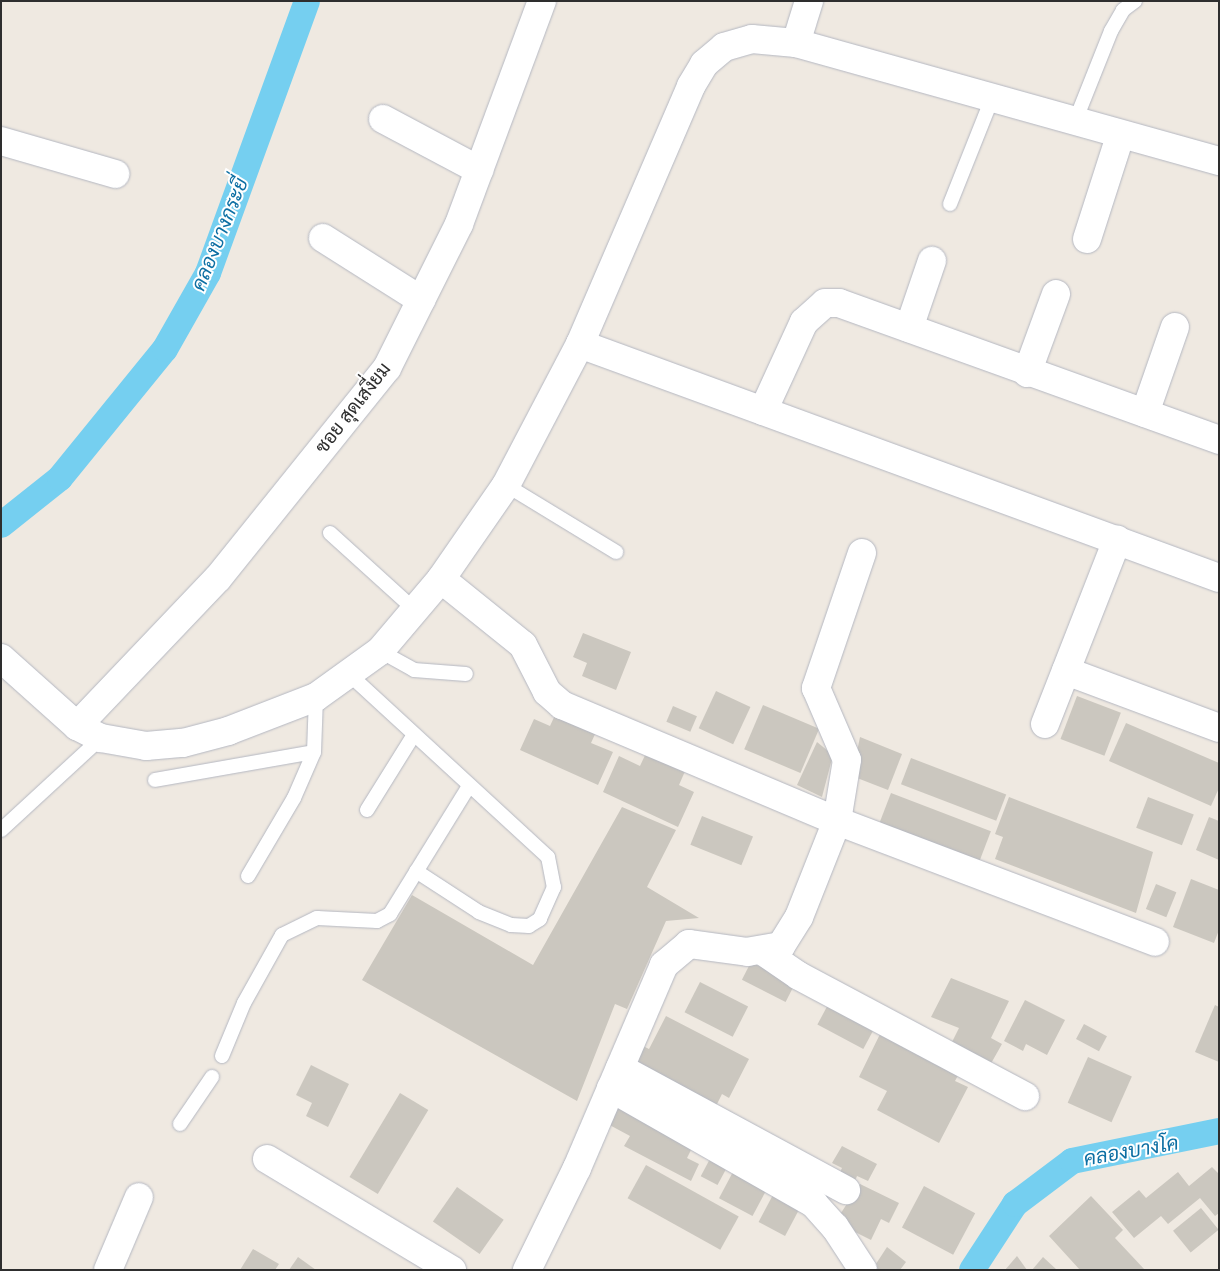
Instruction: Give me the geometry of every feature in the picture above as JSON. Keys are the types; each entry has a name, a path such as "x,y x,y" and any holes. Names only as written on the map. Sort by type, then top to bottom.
{"street":[{"name":"ซอย สุดเสงี่ยม","path":"77,726 241,549 387,368 460,224 542,1"},
{"path":"796,43 808,1"},
{"path":"1,658 77,726 101,738 146,746 183,743 316,698 350,675 380,651 416,611 506,485 580,344 704,64 724,47 752,39 796,43 991,101 1219,161"},
{"path":"383,120 479,170"},
{"path":"1088,240 1120,136"},
{"path":"1,142 115,174"},
{"path":"323,238 421,300"},
{"path":"909,328 932,261"},
{"path":"1027,373 1056,294"},
{"path":"764,412 814,310 839,303 1027,373 1219,440"},
{"path":"1145,413 1175,327"},
{"path":"580,344 1219,578"},
{"path":"1045,724 1117,540"},
{"path":"527,1270 616,1078 664,965 674,952 689,944 764,952 781,946 791,933 837,822 846,760 816,688 862,552"},
{"path":"440,579 522,645 547,692 562,705 837,822 1155,942"},
{"path":"1066,671 1219,728"},
{"path":"764,952 798,976 1025,1096"},
{"path":"616,1078 846,1190"},
{"path":"616,1078 814,1204 863,1270"},
{"path":"267,1159 452,1270"},
{"path":"108,1270 139,1197"}],"lane":[{"path":"1074,124 1111,31 1123,10 1136,1"},
{"path":"950,204 991,101"},
{"path":"506,485 616,552"},
{"path":"330,533 416,611"},
{"path":"380,651 414,670 466,674"},
{"path":"350,675 414,736 548,857 554,887 540,919 529,926 511,925 479,912 416,872"},
{"path":"248,876 294,798 314,752 316,698"},
{"path":"367,810 414,736"},
{"path":"1,830 101,738"},
{"path":"155,780 314,752"},
{"path":"222,1056 244,1003 282,935 295,925 317,918 377,921 390,914 469,786"},
{"path":"180,1124 212,1077"}],"building":[{"path":"583,633 631,652 616,690 582,676 587,663 573,657"},
{"path":"716,691 750,707 733,744 699,728"},
{"path":"1077,696 1121,713 1104,756 1061,739"},
{"path":"763,705 819,729 800,773 744,749"},
{"path":"673,706 697,716 690,732 666,722"},
{"path":"556,713 596,732 591,743 613,752 598,785 520,750 534,719 550,726"},
{"path":"1126,723 1219,763 1219,788 1211,806 1109,761"},
{"path":"860,737 902,754 888,790 852,776"},
{"path":"817,742 833,755 822,797 797,785"},
{"path":"647,751 686,769 679,785 694,792 678,827 603,792 619,756 640,766"},
{"path":"911,758 1006,795 996,821 901,784"},
{"path":"891,793 991,831 979,861 880,823"},
{"path":"1009,797 1153,852 1136,913 995,859 1003,837 995,834"},
{"path":"1148,797 1194,815 1182,845 1136,828"},
{"path":"622,807 676,830 647,887 699,918 666,921 627,1009 615,1004 577,1101 362,980 412,895 533,965"},
{"path":"702,816 753,837 741,865 690,845"},
{"path":"1209,817 1219,821 1219,860 1196,850"},
{"path":"1191,879 1219,890 1219,930 1214,943 1173,927"},
{"path":"1156,884 1176,892 1166,917 1146,909"},
{"path":"751,962 795,984 786,1002 742,980"},
{"path":"951,978 1009,1001 991,1038 1002,1044 989,1067 950,1046 959,1028 931,1017"},
{"path":"700,982 748,1007 733,1037 685,1012"},
{"path":"831,999 877,1023 863,1049 817,1025"},
{"path":"1025,1000 1065,1020 1047,1055 1026,1044 1023,1051 1004,1041"},
{"path":"1215,1005 1219,1007 1219,1062 1195,1052"},
{"path":"666,1016 749,1059 729,1098 722,1094 716,1106 634,1064 643,1046 649,1049"},
{"path":"1084,1024 1107,1036 1099,1051 1076,1039"},
{"path":"882,1030 961,1070 955,1081 968,1087 939,1143 877,1110 887,1091 859,1077"},
{"path":"1088,1057 1132,1077 1112,1122 1068,1103"},
{"path":"311,1065 349,1084 328,1127 306,1116 312,1103 296,1095"},
{"path":"400,1093 428,1110 378,1194 350,1177"},
{"path":"617,1097 695,1142 687,1158 699,1164 691,1181 624,1146 630,1136 604,1122"},
{"path":"842,1146 877,1164 868,1181 857,1176 854,1183 839,1174 842,1168 832,1163"},
{"path":"712,1155 729,1164 718,1185 701,1176"},
{"path":"646,1165 739,1216 720,1250 628,1198"},
{"path":"1212,1167 1219,1174 1219,1213 1215,1216 1200,1198 1168,1224 1161,1216 1134,1238 1112,1212 1139,1190 1146,1198 1178,1172 1189,1186"},
{"path":"734,1170 768,1188 753,1216 719,1198"},
{"path":"860,1184 899,1203 889,1223 881,1219 871,1240 835,1222"},
{"path":"924,1186 975,1213 953,1255 902,1227"},
{"path":"457,1187 504,1220 480,1254 433,1221"},
{"path":"775,1191 801,1205 785,1236 759,1222"},
{"path":"1091,1196 1123,1230 1115,1238 1145,1270 1080,1270 1049,1236"},
{"path":"1201,1208 1219,1230 1191,1252 1173,1231"},
{"path":"887,1247 906,1262 900,1270 872,1270"},
{"path":"253,1249 279,1264 275,1270 240,1270"},
{"path":"1017,1256 1027,1270 1005,1270"},
{"path":"298,1257 316,1270 289,1270"},
{"path":"1043,1257 1057,1270 1032,1270"}],"waterway":[{"name":"คลองบางกระยี่","path":"1,525 60,478 165,349 208,273 307,1"},
{"name":"คลองบางโค","path":"972,1270 1015,1204 1072,1161 1219,1131"}]}
